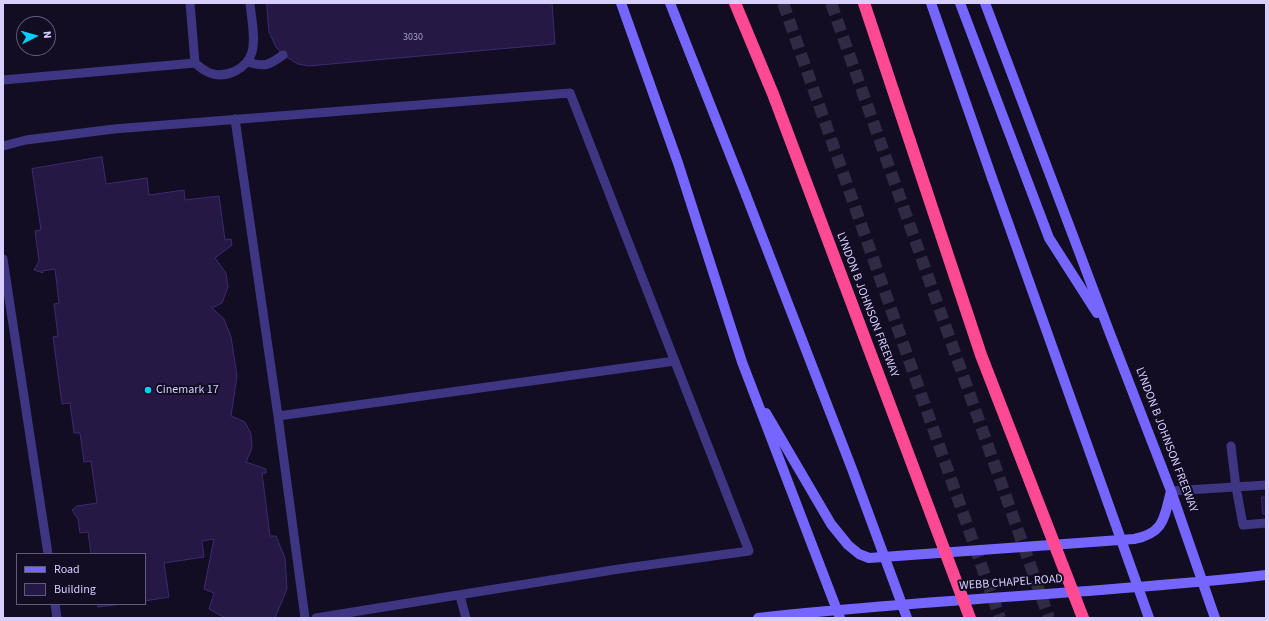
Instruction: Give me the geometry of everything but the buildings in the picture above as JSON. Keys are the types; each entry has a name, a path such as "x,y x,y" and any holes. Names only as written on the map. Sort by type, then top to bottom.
{"highway":[{"name":"LYNDON B JOHNSON FREEWAY","path":"734,3 773,94 970,618"},
{"path":"864,3 981,355 1083,618"}],"main road":[{"path":"621,3 678,163 742,362 838,614"},
{"path":"670,3 746,194 852,469 907,618"},
{"path":"931,3 1149,618"},
{"path":"960,3 1049,238 1109,332"},
{"name":"LYNDON B JOHNSON FREEWAY","path":"985,3 1109,332 1171,491 1215,618"},
{"path":"751,387 831,524 848,546 859,554 869,558 1126,540 1145,537 1159,528 1171,491"},
{"name":"WEBB CHAPEL ROAD","path":"758,618 838,614 1203,582 1266,575"}],"lane":[{"path":"190,3 195,63 202,70 211,74 221,75 231,74 240,69 247,62 252,53 253,43 250,3"},
{"path":"247,62 261,66 272,63 283,55"},
{"path":"3,80 195,63"},
{"path":"3,146 26,140 102,130 570,93 749,551 619,569 460,596 316,618"},
{"path":"235,120 278,416 304,618"},
{"path":"3,259 48,553"},
{"path":"278,416 674,361"},
{"path":"1231,446 1236,487 1243,525 1266,523"},
{"path":"1171,491 1266,485"},
{"path":"460,596 466,618"},
{"path":"55,605 57,618"}],"tunnel":[{"path":"783,3 1000,618"},
{"path":"831,3 1049,618"}],"place":[{"name":"Cinemark 17","path":"148,390"}]}
